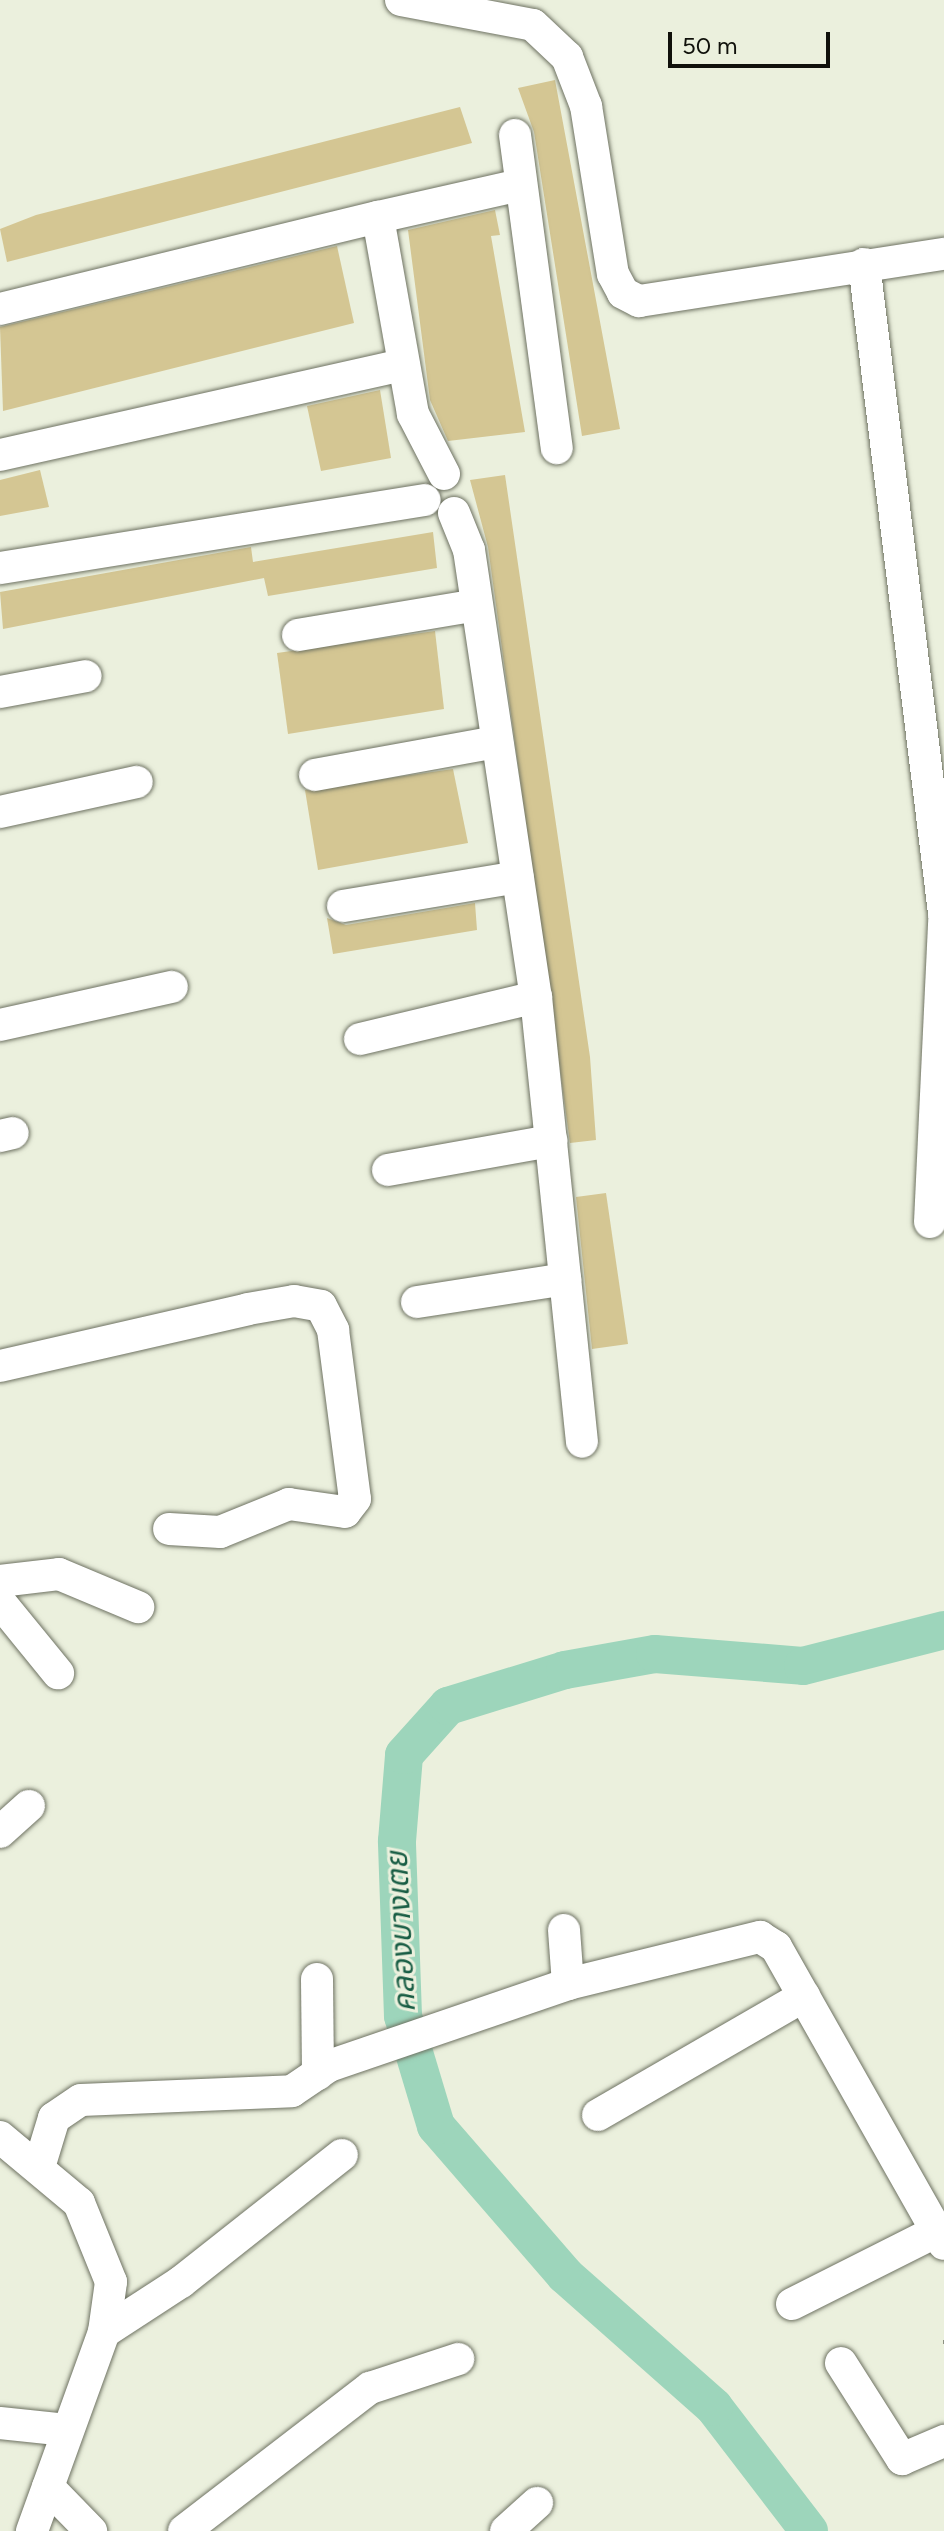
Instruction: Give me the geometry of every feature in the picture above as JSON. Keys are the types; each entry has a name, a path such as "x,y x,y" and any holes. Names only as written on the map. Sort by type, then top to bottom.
{"street":[{"path":"401,0 538,12 567,57 586,106 613,274 623,293 639,301 944,254"},
{"path":"515,135 557,448"},
{"path":"0,309 520,185"},
{"path":"378,217 413,414 444,474 465,489 454,513 477,605 536,997 582,1442"},
{"path":"864,264 944,913"},
{"path":"0,455 403,365"},
{"path":"444,474 428,482 425,500 436,513 454,513"},
{"path":"0,568 425,500"},
{"path":"298,635 477,605"},
{"path":"0,692 86,676"},
{"path":"315,775 497,742"},
{"path":"0,812 137,782"},
{"path":"343,906 518,877"},
{"path":"930,1222 944,920"},
{"path":"0,1025 172,987"},
{"path":"360,1039 536,997"},
{"path":"388,1170 551,1141"},
{"path":"417,1302 565,1279"},
{"path":"0,1366 248,1309 294,1301 321,1306 333,1330 355,1499 345,1512 289,1504 220,1532 169,1529"},
{"path":"0,1581 59,1574 138,1607"},
{"path":"0,1602 58,1673"},
{"path":"0,1832 29,1806"},
{"path":"564,1930 568,1984"},
{"path":"32,2531 104,2332 111,2282 102,2247 79,2203 14,2153 54,2118 81,2100 283,2093 318,2074 568,1984 760,1937 776,1947 940,2238 792,2304"},
{"path":"317,1979 318,2074"},
{"path":"598,2115 804,1996"},
{"path":"104,2332 181,2282 342,2155"},
{"path":"184,2531 370,2388 458,2359"},
{"path":"841,2363 902,2459 944,2441"},
{"path":"0,2423 64,2440"},
{"path":"0,2445 64,2440"},
{"path":"48,2487 91,2531"},
{"path":"506,2531 537,2503"}],"building":[{"path":"555,80 620,429 582,436 534,132 518,88"},
{"path":"460,107 472,143 7,262 0,229 36,215"},
{"path":"495,210 500,235 491,236 525,432 448,441 430,400 408,230"},
{"path":"337,246 354,323 3,411 0,327"},
{"path":"380,390 391,458 321,471 307,406"},
{"path":"40,470 49,507 0,516 0,480"},
{"path":"505,475 590,1057 596,1140 570,1143 488,547 470,480"},
{"path":"433,532 437,568 268,596 264,578 3,629 0,592 251,547 253,562"},
{"path":"435,631 444,709 288,734 277,653"},
{"path":"453,769 468,843 318,870 305,790"},
{"path":"475,903 477,930 333,954 327,918 346,925"},
{"path":"606,1193 628,1344 592,1349 576,1197"}],"waterway":[{"name":"คลองบางเตย","path":"809,2531 714,2407 565,2275 436,2126 403,2016 397,1841 404,1755 448,1706 565,1670 655,1654 803,1666 944,1630"}]}
